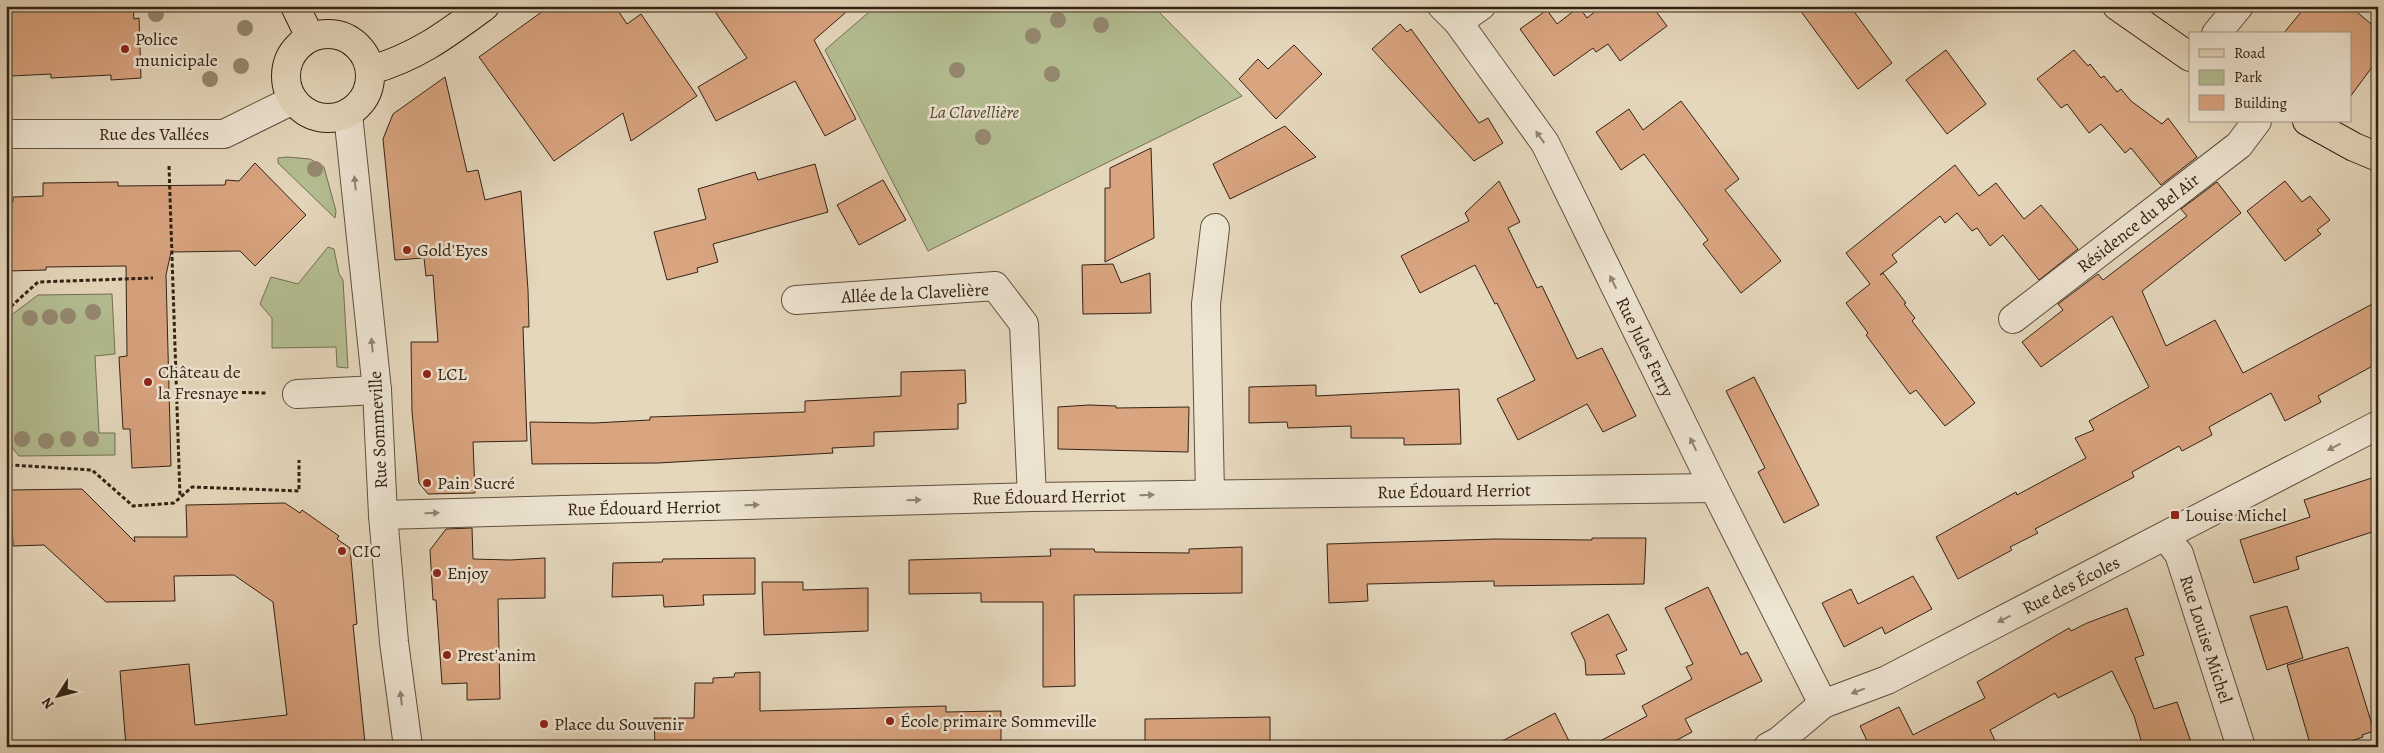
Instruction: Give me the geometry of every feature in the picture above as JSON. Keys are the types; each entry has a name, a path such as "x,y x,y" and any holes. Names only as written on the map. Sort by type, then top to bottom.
{"main road":[{"path":"295,6 310,37"},
{"path":"371,70 387,66 430,47 485,6"},
{"path":"2116,6 2189,57"},
{"path":"323,33 349,38 359,46 371,70 370,84 366,96 358,107 348,114 336,118 312,116 301,109 293,100 287,86 286,72 289,58 298,46 310,37 323,33"},
{"path":"2309,122 2378,157"}],"street":[{"path":"1450,14 1481,6"},
{"path":"2218,32 2239,6"},
{"name":"Rue Jules Ferry","path":"1450,14 1545,143 1714,488 1823,704"},
{"name":"Rue des Vallées","path":"6,134 224,134 293,100"},
{"name":"Rue Sommeville","path":"348,114 377,390 383,515 394,642 408,747"},
{"name":"Résidence du Bel Air","path":"2013,320 2239,145 2256,122"},
{"path":"1210,494 1206,304 1215,228"},
{"name":"Allée de la Clavelière","path":"796,300 995,286 1024,324 1032,497"},
{"path":"297,394 377,390"},
{"name":"Rue des Écoles","path":"1768,747 1779,741 1823,704 1887,680 2378,425"},
{"name":"Rue Édouard Herriot","path":"383,515 1032,497 1714,488"},
{"name":"Rue Louise Michel","path":"2165,536 2179,554 2241,747"}],"path":[{"path":"168,133 180,497"},
{"path":"6,311 38,282 153,278"},
{"path":"177,391 297,394"},
{"path":"6,458 8,465 92,470 133,506 174,503 192,487 299,491 299,460"}],"green space":[{"name":"La Clavellière","path":"876,6 1153,6 1242,96 928,251 825,50"},
{"path":"278,158 310,159 324,167 336,211 335,218 278,163"},
{"path":"328,247 334,249 339,274 343,280 348,368 337,367 336,347 272,348 272,318 260,304 271,277 298,284"},
{"path":"112,294 115,354 95,356 99,433 115,433 115,455 19,456 6,440 6,319 38,295"}],"building":[{"path":"6,6 133,6 134,19 139,18 141,78 111,80 111,75 51,78 51,74 11,76 10,63 6,63"},
{"path":"550,6 615,6 627,24 641,14 697,96 631,141 623,113 554,161 479,57"},
{"path":"711,6 853,6 814,40 856,119 825,136 795,81 716,121 698,87 747,58"},
{"path":"1602,6 1652,6 1667,26 1620,61 1608,44 1596,52 1593,48 1554,76 1520,29 1547,10 1557,24 1579,7 1587,18"},
{"path":"1797,6 1850,6 1892,63 1858,89"},
{"path":"2306,6 2350,6 2378,30 2378,59 2352,94 2352,32 2285,32"},
{"path":"1400,24 1407,32 1411,29 1479,123 1488,118 1503,143 1474,161 1372,49"},
{"path":"1294,45 1322,74 1276,119 1239,79 1258,59 1268,69"},
{"path":"1946,50 1986,104 1947,134 1906,80"},
{"path":"2074,50 2088,66 2090,64 2101,78 2104,76 2117,92 2121,89 2131,101 2162,124 2168,118 2197,157 2161,185 2131,148 2125,153 2101,124 2089,133 2067,104 2061,108 2037,79"},
{"path":"445,77 467,172 478,170 485,200 521,191 529,327 523,327 527,441 473,442 475,493 428,494 419,483 412,412 411,342 438,342 433,275 426,276 424,258 395,260 383,139 393,114"},
{"path":"1681,101 1739,179 1725,190 1781,261 1741,293 1703,244 1708,240 1644,154 1621,170 1596,132 1629,109 1643,130"},
{"path":"1285,126 1316,157 1230,199 1213,164"},
{"path":"1151,148 1154,238 1105,262 1105,188 1110,188 1110,168"},
{"path":"255,163 306,215 255,266 240,251 171,252 166,275 171,466 132,468 130,429 123,429 119,357 127,356 126,266 46,267 46,270 6,271 6,202 13,202 13,197 43,196 43,183 118,182 118,186 225,185 226,180 239,181"},
{"path":"815,164 828,212 713,244 718,262 697,268 698,272 667,280 654,232 706,219 698,189 755,172 758,180"},
{"path":"1955,165 1979,196 1996,183 2024,219 2041,205 2078,249 2039,280 2003,235 1990,246 1977,228 1972,231 1957,213 1945,223 1940,216 1892,255 1897,262 1880,275 1883,273 1906,303 1904,304 1915,318 1912,321 1975,403 1945,426 1916,390 1910,394 1866,335 1868,333 1846,303 1870,284 1846,253"},
{"path":"883,180 906,220 859,245 837,205"},
{"path":"1499,181 1520,222 1508,228 1537,288 1542,286 1577,359 1602,348 1636,416 1603,432 1587,404 1518,440 1497,399 1535,380 1497,303 1495,304 1475,265 1420,293 1401,256 1469,221 1465,213"},
{"path":"2285,181 2302,202 2310,196 2330,220 2317,230 2321,234 2285,261 2247,211"},
{"path":"2217,182 2241,213 2142,291 2166,346 2215,320 2243,373 2378,301 2378,363 2318,396 2321,402 2285,421 2271,393 2209,427 2212,435 2182,451 2179,446 2132,472 2134,477 2035,529 2038,533 2010,547 2012,550 1958,579 1936,537 2016,492 2017,495 2086,458 2075,438 2094,430 2089,421 2149,387 2112,316 2041,367 2022,342 2063,310 2058,304 2098,274 2103,280 2187,216 2181,209"},
{"path":"1113,264 1121,283 1150,273 1151,313 1083,314 1082,265"},
{"path":"965,370 966,403 958,404 958,429 874,432 874,446 832,448 833,453 658,463 532,464 530,422 594,423 650,420 650,417 805,412 805,401 901,396 901,372"},
{"path":"1754,377 1819,505 1784,523 1758,472 1765,468 1726,391"},
{"path":"1316,385 1316,396 1459,389 1461,444 1404,445 1404,438 1351,438 1351,426 1288,428 1287,422 1249,423 1249,387"},
{"path":"1116,406 1116,408 1189,407 1188,452 1058,449 1058,407"},
{"path":"2378,476 2378,530 2296,557 2299,569 2254,583 2240,540 2310,517 2304,500"},
{"path":"82,489 135,542 134,537 187,537 186,505 285,503 300,513 302,510 339,536 337,539 350,548 357,624 353,625 365,743 362,743 362,747 126,747 120,671 189,664 195,725 287,715 273,602 234,575 174,576 175,601 106,602 44,545 13,546 11,490"},
{"path":"472,528 473,559 510,560 545,558 545,598 498,599 500,699 467,700 467,683 442,684 436,600 433,600 430,550 446,529"},
{"path":"1592,538 1646,538 1644,584 1494,586 1494,581 1367,584 1368,601 1329,603 1327,544 1495,539 1592,540"},
{"path":"1242,547 1242,593 1074,595 1075,686 1043,687 1043,602 981,602 981,593 909,594 909,560 1051,556 1050,549 1094,549 1095,552 1189,553 1189,549"},
{"path":"755,558 755,594 703,595 704,605 664,607 663,595 612,597 613,563 662,562 663,559"},
{"path":"1913,576 1932,609 1885,634 1882,627 1844,647 1822,603 1851,589 1858,604"},
{"path":"762,582 803,582 803,590 868,588 868,631 764,635"},
{"path":"1708,587 1741,655 1747,652 1762,681 1685,719 1692,732 1664,747 1589,747 1647,716 1642,706 1692,679 1686,667 1693,664 1665,608"},
{"path":"2287,606 2303,658 2267,670 2250,616"},
{"path":"2127,608 2144,655 2135,658 2154,709 2177,702 2191,742 2175,747 2143,747 2134,716 2112,671 2058,698 2055,693 1990,730 1998,747 1870,747 1860,726 1899,707 1913,735 1985,698 1977,682 2069,628 2071,631"},
{"path":"1608,614 1627,650 1616,655 1625,674 1586,675 1585,661 1571,633"},
{"path":"2348,647 2374,731 2362,735 2363,737 2333,747 2311,747 2287,665"},
{"path":"760,672 760,711 946,706 946,712 1001,711 1001,747 655,747 654,718 694,718 695,683 713,683 713,678 734,677 735,673"},
{"path":"1555,713 1572,747 1491,747"},
{"path":"1270,717 1270,747 1145,747 1145,719"}],"place":[{"name":"Police municipale","path":"125,49"},
{"name":"Gold'Eyes","path":"407,250"},
{"name":"LCL","path":"427,374"},
{"name":"Château de la Fresnaye","path":"148,382"},
{"name":"Pain Sucré","path":"427,483"},
{"name":"Louise Michel","path":"2175,515"},
{"name":"CIC","path":"342,551"},
{"name":"Enjoy","path":"437,573"},
{"name":"Prest'anim","path":"447,655"},
{"name":"École primaire Sommeville","path":"890,721"},
{"name":"Place du Souvenir","path":"544,724"}]}
